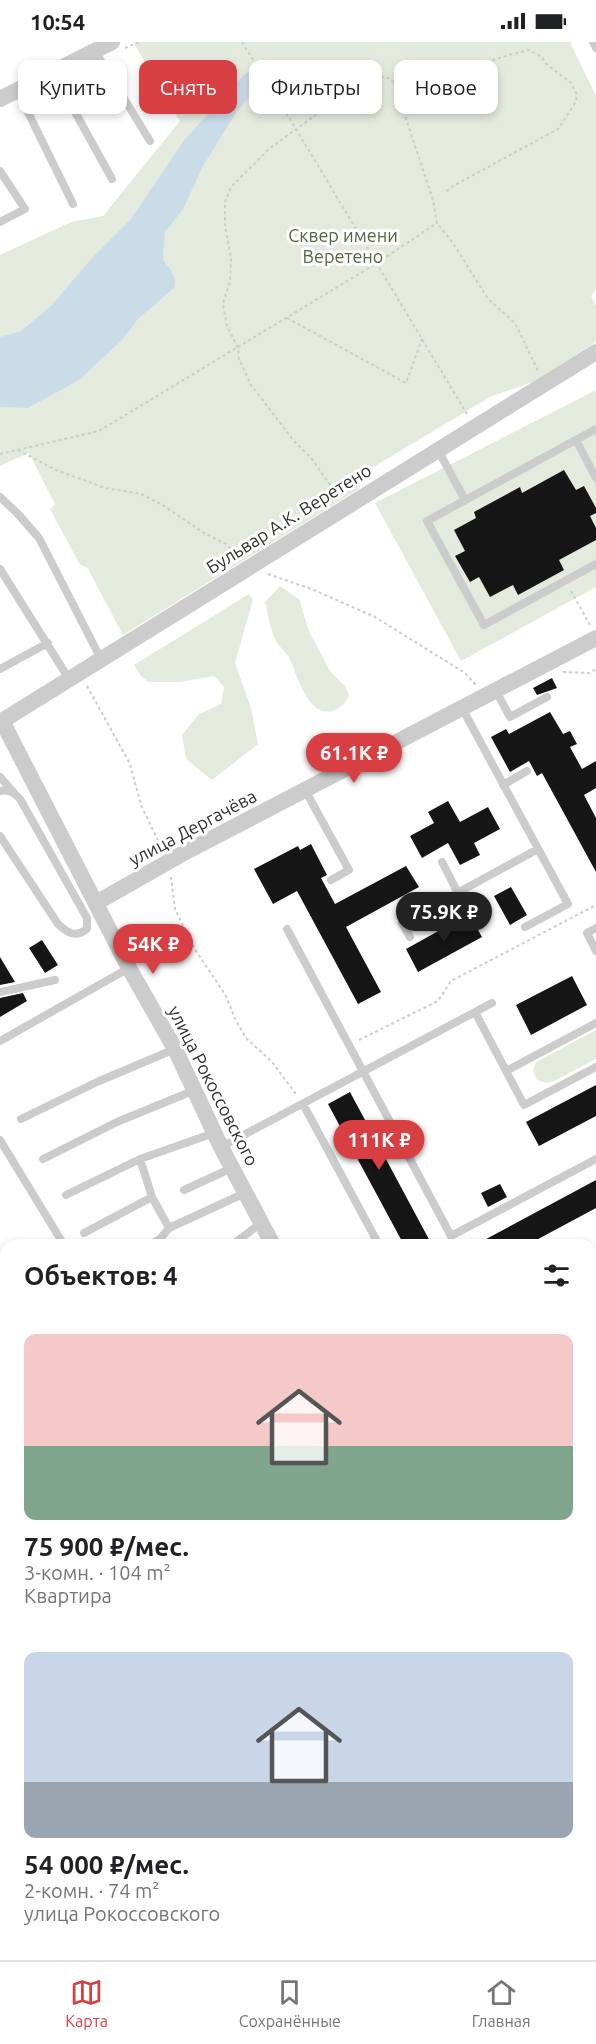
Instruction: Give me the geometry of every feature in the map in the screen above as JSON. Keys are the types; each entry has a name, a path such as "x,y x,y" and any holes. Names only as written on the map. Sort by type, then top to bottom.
{"street":[{"path":"77,60 112,42"},
{"path":"0,99 17,90"},
{"name":"Бульвар А.К. Веретено","path":"1,722 596,352"},
{"name":"улица Дергачёва","path":"95,910 168,862 496,691 593,633"},
{"name":"улица Рокоссовского","path":"1,722 95,910 175,1049 217,1140 270,1239"}],"lane":[{"path":"593,42 596,48"},
{"path":"95,51 150,141"},
{"path":"17,90 73,204"},
{"path":"76,114 112,179"},
{"path":"0,171 26,209 0,222"},
{"path":"596,429 427,521 484,625 596,564"},
{"path":"576,440 596,478"},
{"path":"438,450 465,500"},
{"path":"0,497 39,538 101,659"},
{"path":"0,568 48,643 74,675"},
{"path":"0,669 48,643"},
{"path":"496,691 510,717 547,697"},
{"path":"462,708 568,904 525,927"},
{"path":"503,784 527,771"},
{"path":"0,777 20,799 95,910 87,929 81,933 68,933 58,924 0,836"},
{"path":"0,791 6,790 14,793"},
{"path":"305,790 349,870 332,880"},
{"path":"410,937 402,923 538,849"},
{"path":"442,862 458,893"},
{"path":"596,928 587,933 596,951"},
{"path":"287,929 451,1236 596,1159"},
{"path":"0,1041 129,968"},
{"path":"0,992 55,980"},
{"path":"66,1195 140,1159 217,1140 303,1104 492,1003"},
{"path":"475,1012 524,1105 596,1067"},
{"path":"506,1071 596,1023"},
{"path":"21,1119 97,1082 175,1049"},
{"path":"43,1159 117,1122 195,1090"},
{"path":"303,1104 376,1239"},
{"path":"0,1140 60,1239"},
{"path":"140,1159 152,1197 169,1228"},
{"path":"184,1190 232,1168"},
{"path":"160,1239 169,1228 245,1193"},
{"path":"84,1233 152,1197"},
{"path":"240,1239 261,1223"}],"path":[{"path":"242,42 297,129 475,427"},
{"path":"347,506 333,492 312,459 294,441 252,385 239,359 238,348 227,326 223,304 230,281 231,258 225,226 225,202 231,187 270,148 352,88 379,76 388,78 399,86 405,86 431,74 446,75 529,50 542,57 545,63 570,83 577,95 575,103 558,129 444,193"},
{"path":"393,82 433,200 437,223 453,243 488,299 515,323 544,384"},
{"path":"0,454 99,431 377,263 437,223"},
{"path":"287,318 406,383 422,339"},
{"path":"566,580 593,633"},
{"path":"74,675 130,764 141,805 168,862 175,909 194,948 226,996 246,1038 272,1062 303,1104"},
{"path":"349,1046 438,1001 451,981 596,905"}],"green space":[{"name":"Сквер имени Веретено","path":"133,42 570,42 596,96 596,290 591,296 596,305 596,342 533,382 492,396 365,472 359,489 123,635 87,567 80,565 50,509 55,504 29,453 0,466 0,255 71,222 103,216 180,121 176,114 237,114 237,60 144,60"},
{"path":"596,390 596,587 461,661 375,503"},
{"path":"280,586 299,599 309,631 330,671 345,686 349,696 335,710 323,711 310,701 304,693 289,657 275,639 265,602"},
{"path":"249,594 253,600 235,663 251,708 258,744 212,780 186,759 182,735 199,714 221,704 224,687 214,676 180,682 148,682 134,665"},
{"path":"596,1030 596,1059 552,1082 537,1080 533,1071 536,1062"}],"water":[{"path":"249,72 249,97 237,111 237,83"},
{"path":"208,114 235,114 203,166 183,209 165,232 163,259 174,276 174,288 138,319 122,340 79,380 28,408 0,407 0,337 21,331 52,305 91,259 131,219 185,139"}],"building":[{"path":"564,470 576,490 584,486 596,508 596,513 590,516 596,528 596,540 559,560 564,570 518,595 513,585 490,597 479,577 470,582 455,556 465,551 454,530 476,518 474,512 520,487 522,493"},
{"path":"552,678 557,688 537,695 533,688"},
{"path":"550,712 563,734 570,731 577,744 570,747 582,769 596,761 596,788 584,795 596,818 596,872 542,773 537,776 529,761 510,772 491,737 506,729 509,734"},
{"path":"448,801 460,822 488,807 500,829 474,843 480,855 460,865 448,843 422,858 410,836 434,823 428,812"},
{"path":"311,844 327,875 321,878 335,904 406,866 419,887 346,927 381,992 358,1004 297,891 273,904 254,869 298,846 300,850"},
{"path":"511,887 527,915 510,925 494,896"},
{"path":"469,914 482,937 418,972 406,949"},
{"path":"42,940 58,965 45,973 29,948"},
{"path":"0,957 15,982 0,985"},
{"path":"572,976 587,1005 531,1035 516,1005"},
{"path":"23,993 27,1001 0,1017 0,998"},
{"path":"596,1085 596,1116 539,1146 526,1122"},
{"path":"350,1092 429,1239 401,1239 328,1104"},
{"path":"596,1180 596,1208 538,1239 486,1239"},
{"path":"500,1184 507,1197 488,1207 481,1193"}]}
